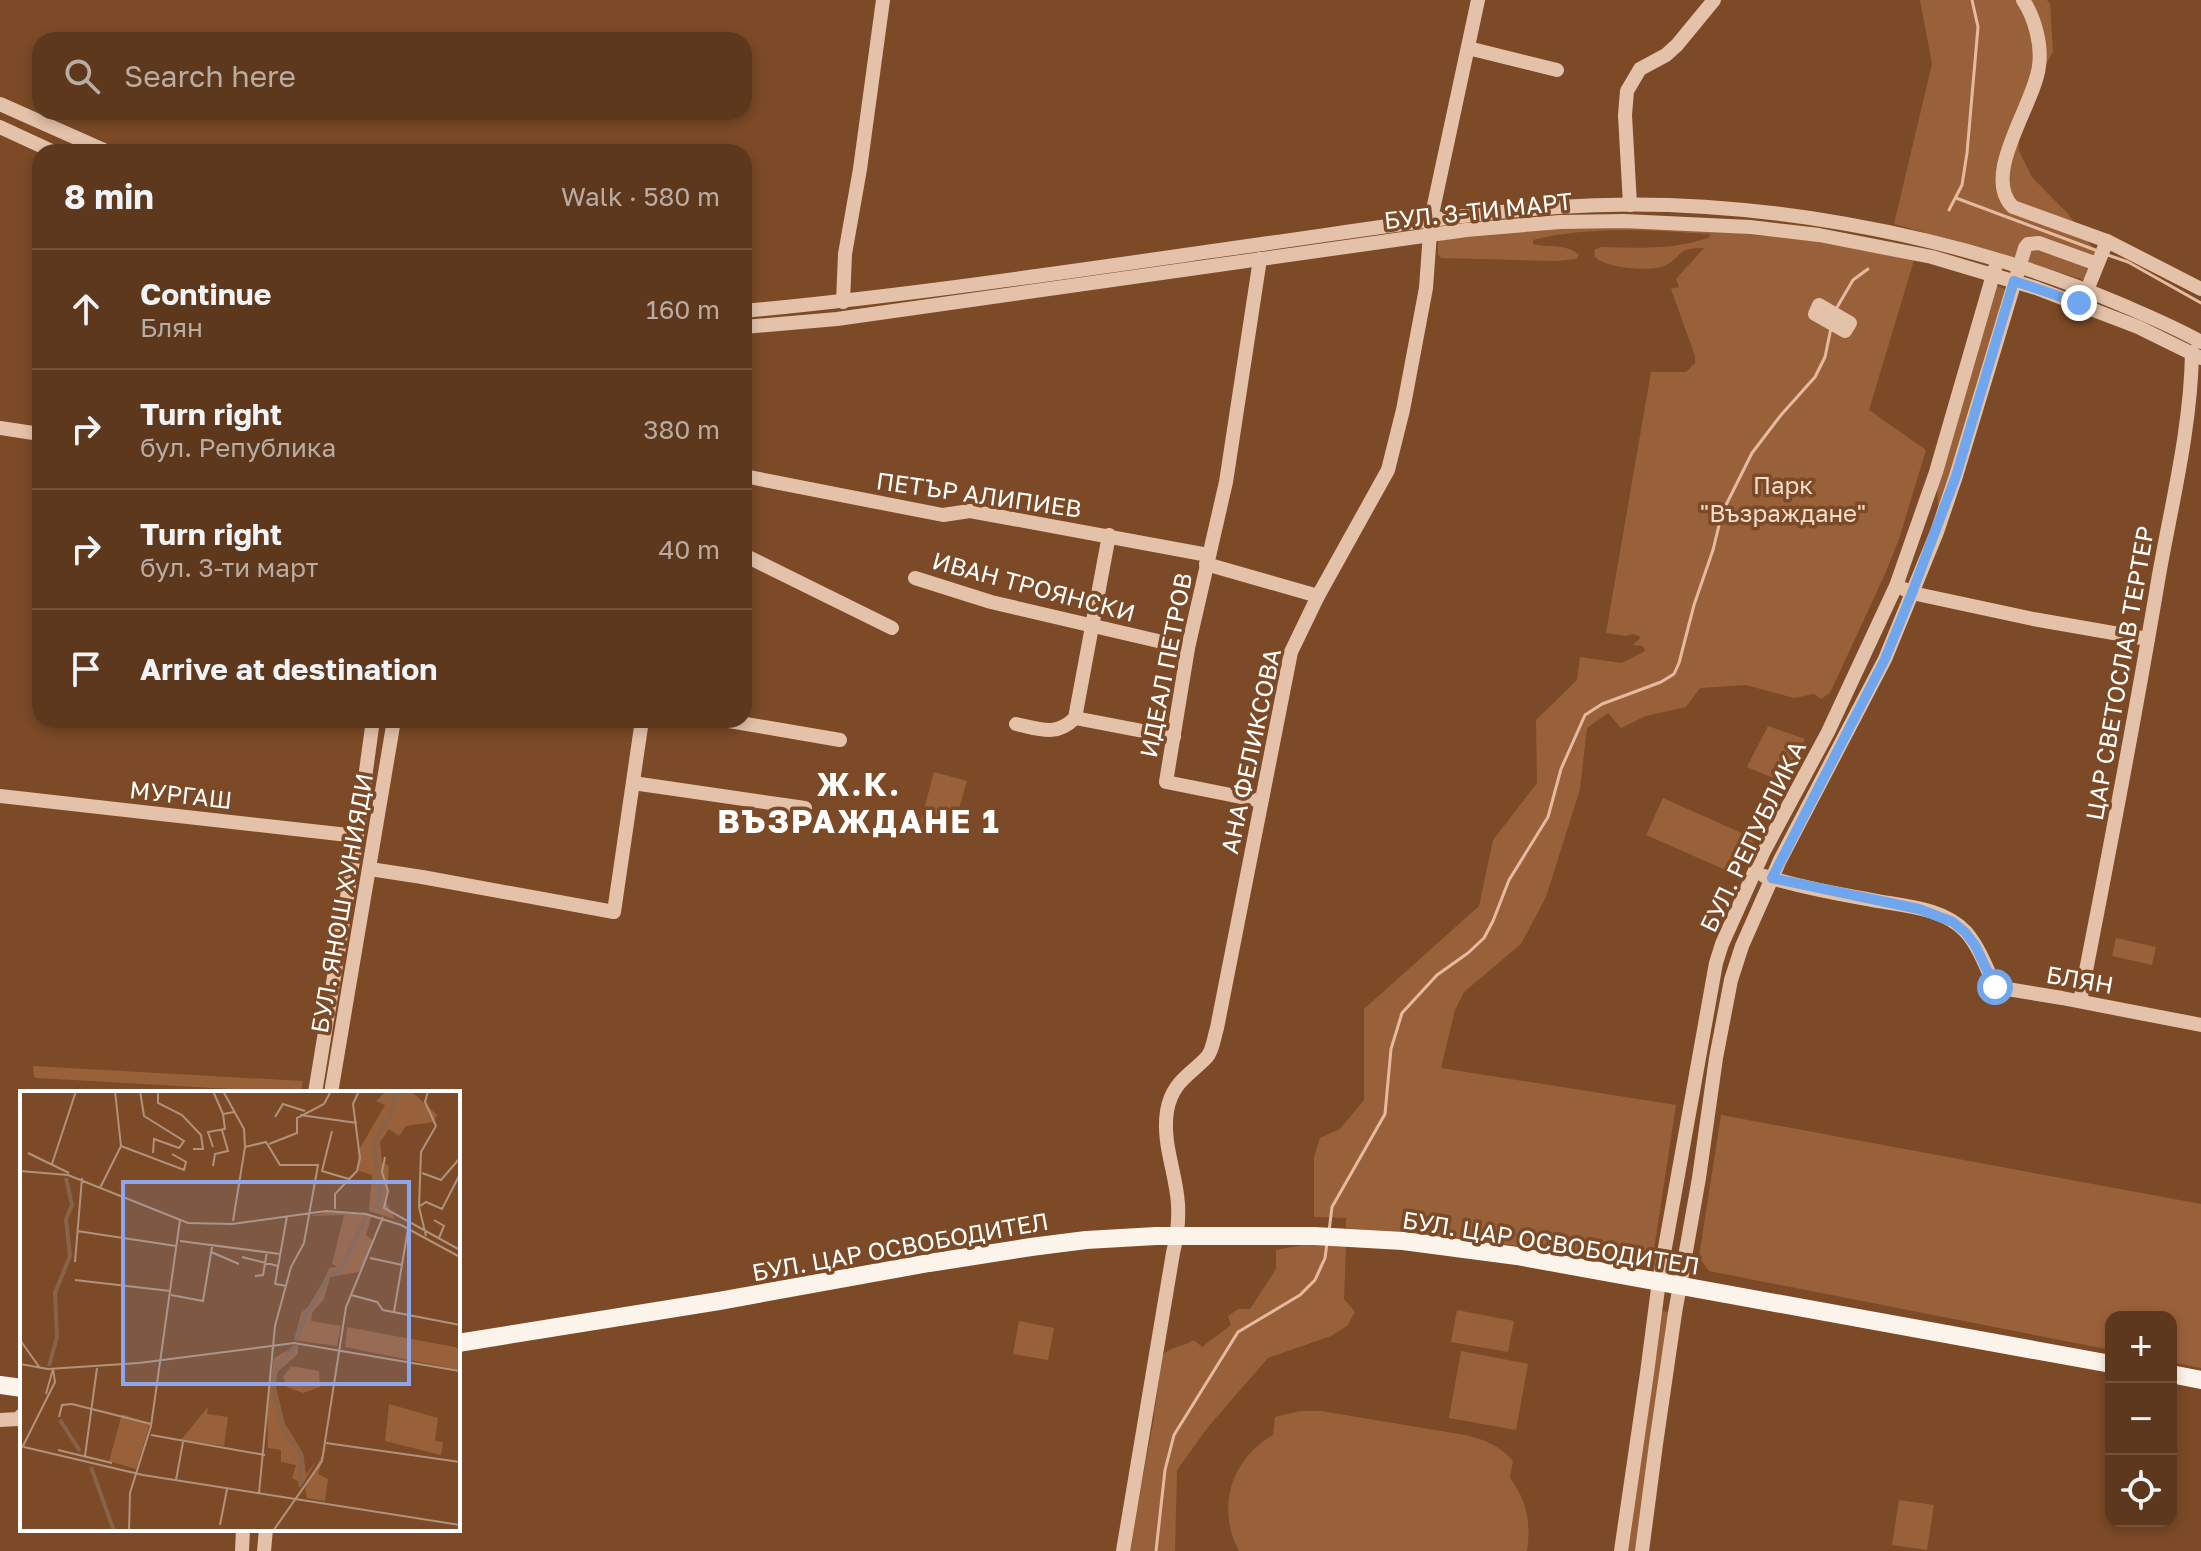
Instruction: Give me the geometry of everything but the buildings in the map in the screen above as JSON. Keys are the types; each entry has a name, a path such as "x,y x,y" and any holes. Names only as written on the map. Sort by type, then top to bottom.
{"main road":[{"name":"БУЛ. ЦАР ОСВОБОДИТЕЛ","path":"460,1343 929,1263 1086,1240 1314,1236 1403,1241 1517,1256 2105,1363"},
{"path":"2177,1375 2201,1380"},
{"path":"0,1385 20,1388"}],"street":[{"path":"843,302 845,254 883,0"},
{"name":"АНА ФЕЛИКСОВА","path":"1123,1551 1178,1236 1178,1202 1167,1150 1167,1110 1170,1097 1181,1080 1209,1055 1217,1028 1291,652 1318,596 1388,470 1403,410 1426,288 1431,219 1478,0"},
{"path":"1630,205 1625,115 1627,91 1640,69 1666,55 1677,45 1714,0"},
{"path":"2023,0 2039,42 2040,64 2037,80 2006,152 2005,199 2013,207 2102,253 2201,289"},
{"path":"1468,48 1557,70"},
{"path":"0,104 32,118"},
{"path":"36,120 90,144"},
{"path":"0,127 37,144"},
{"name":"БУЛ. 3-ТИ МАРТ","path":"752,310 843,302 1431,219 1561,207 1706,206 1815,220 1923,240 1997,259 2087,290 2175,327 2198,351"},
{"name":"БУЛ. 3-ТИ МАРТ","path":"752,326 837,319 1431,234 1560,222 1624,221 1750,227 1819,235 1932,257 2079,303 2198,351"},
{"path":"2019,266 2025,248 2034,242 2102,253"},
{"path":"2087,290 2102,253"},
{"name":"ИДЕАЛ ПЕТРОВ","path":"1260,259 1226,482 1188,648 1166,782 1261,801"},
{"name":"БУЛ. РЕПУБЛИКА","path":"1621,1551 1659,1281 1716,963 1753,872 1828,732 1896,586 1936,472 1997,259"},
{"name":"БУЛ. РЕПУБЛИКА","path":"1642,1551 1680,1286 1731,980 1742,946 1772,878 1885,659 1912,593 1956,476 2019,266"},
{"name":"ЦАР СВЕТОСЛАВ ТЕРТЕР","path":"2080,1001 2198,351"},
{"path":"0,428 32,433"},
{"name":"ПЕТЪР АЛИПИЕВ","path":"752,478 943,515 970,511 1109,535 1207,559 1318,596"},
{"path":"1016,724 1054,731 1066,727 1075,718 1109,535"},
{"path":"752,559 892,628"},
{"name":"ИВАН ТРОЯНСКИ","path":"915,578 991,602 1188,648"},
{"path":"1896,586 1912,593 2033,619 2148,639"},
{"path":"1075,718 1174,737"},
{"path":"752,725 840,740"},
{"name":"БУЛ. ЯНОШ ХУНИЯДИ","path":"315,1091 372,728"},
{"name":"БУЛ. ЯНОШ ХУНИЯДИ","path":"331,1091 393,728"},
{"path":"370,869 614,912 641,728"},
{"path":"633,783 805,808"},
{"name":"МУРГАШ","path":"0,796 357,836"},
{"name":"БЛЯН","path":"1753,872 1934,913 1953,922 1975,945 1995,987 2201,1025"},
{"path":"0,1420 20,1417"},
{"path":"242,1551 243,1531"},
{"path":"264,1551 266,1531"}],"green space":[{"path":"1920,0 2047,0 2050,4 2053,51 2018,120 2019,151 2032,177 2068,214 2098,255 2087,281 1894,224 1932,64"},
{"name":"Парк \"Възраждане\"","path":"1569,226 1704,228 1760,236 1794,236 1915,257 1869,410 1926,450 1899,539 1830,693 1821,699 1814,694 1794,698 1746,685 1700,688 1686,707 1646,716 1621,728 1608,713 1587,728 1580,789 1546,897 1521,944 1464,992 1455,1010 1441,1068 1676,1105 1653,1256 1643,1263 1539,1248 1346,1228 1346,1218 1314,1217 1314,1157 1320,1138 1340,1129 1364,1100 1364,1009 1479,906 1493,840 1537,783 1536,720 1577,680 1580,657 1622,663 1645,651 1643,646 1633,645 1641,637 1606,633 1651,372 1686,372 1695,363 1671,289 1679,287 1676,279 1704,248 1683,251 1670,263 1649,269 1608,264 1595,257 1594,250 1601,247 1670,246 1710,237 1709,234 1620,230 1533,240 1533,244 1563,247 1579,255 1576,259 1556,261 1441,258 1438,254 1438,242 1444,239"},
{"path":"1991,284 2011,291 1939,520 1936,472"},
{"path":"1768,726 1805,739 1783,782 1747,767"},
{"path":"934,772 967,781 952,832 920,824"},
{"path":"1663,798 1755,839 1737,875 1646,835"},
{"path":"2116,938 2156,947 2152,965 2112,956"},
{"path":"33,1066 303,1081 301,1091 266,1091 34,1077"},
{"path":"1721,1115 2201,1204 2201,1368 2177,1363 2177,1311 2105,1311 2105,1349 1709,1271 1699,1257"},
{"path":"1303,1245 1346,1246 1344,1299 1355,1312 1347,1326 1331,1336 1268,1358 1208,1427 1177,1470 1175,1551 1129,1551 1162,1356 1194,1340 1202,1347 1231,1325 1228,1316 1238,1309 1250,1309 1276,1269 1276,1250"},
{"path":"1457,1310 1514,1321 1508,1352 1451,1342"},
{"path":"1655,1310 1675,1313 1642,1551 1621,1551"},
{"path":"1019,1321 1054,1328 1048,1360 1013,1354"},
{"path":"1461,1351 1528,1364 1516,1430 1449,1418"},
{"path":"1300,1411 1321,1411 1465,1435 1497,1447 1513,1461 1510,1478 1526,1512 1527,1551 1239,1551 1229,1518 1232,1486 1238,1471 1247,1457 1273,1435 1275,1417"},
{"path":"1899,1500 1934,1505 1927,1550 1892,1545"}],"waterway":[{"path":"1949,210 1962,185 1967,153 1978,27 1972,0"},
{"path":"1956,198 2098,251"},
{"path":"2105,254 2128,262 2201,303"},
{"path":"1836,309 1853,280 1868,269"},
{"path":"1329,1231 1332,1207 1385,1114 1391,1049 1402,1013 1437,975 1484,938 1509,880 1548,817 1561,769 1585,715 1602,704 1674,674 1722,513 1752,453 1815,377 1825,357 1831,328"},
{"path":"1156,1551 1165,1470 1174,1435 1238,1332 1300,1295 1315,1280 1325,1258 1327,1243"}],"district":[{"name":"Ж.К. ВЪЗРАЖДАНЕ 1","path":"859,802"}],"route":[{"path":"1995,987 1975,945 1953,922 1919,909 1772,878 1885,659 1937,532 2014,281 2079,303"}]}
